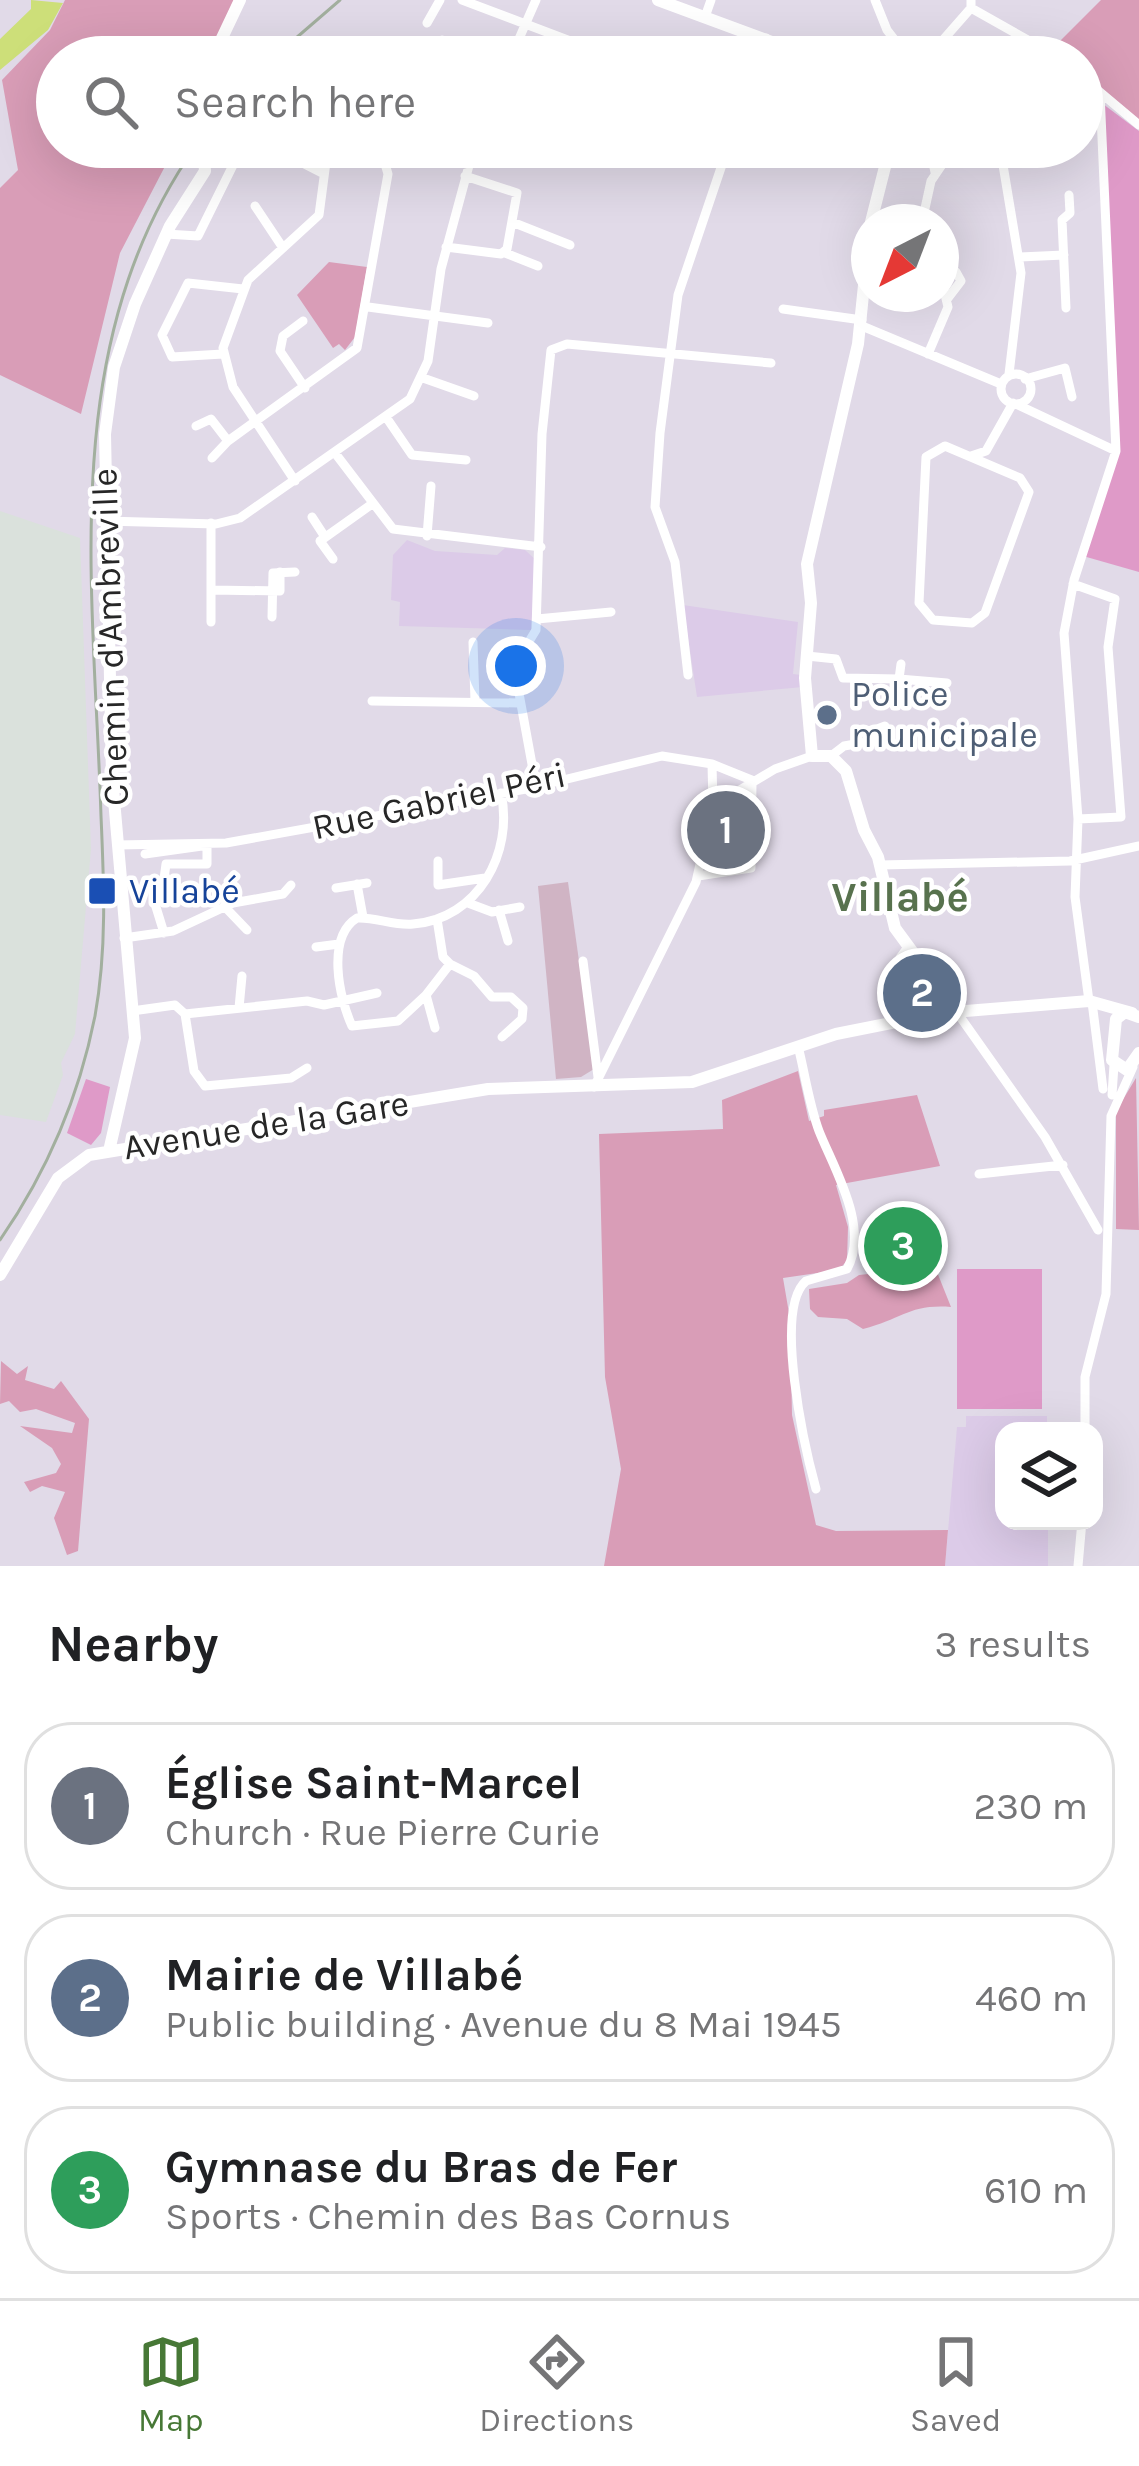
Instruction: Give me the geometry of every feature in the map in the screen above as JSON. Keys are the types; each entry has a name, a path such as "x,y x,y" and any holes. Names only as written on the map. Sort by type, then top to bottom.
{"street":[{"path":"223,36 240,0"},
{"path":"427,23 440,0"},
{"path":"462,0 557,36"},
{"path":"520,36 536,0"},
{"path":"658,0 760,36"},
{"path":"705,17 711,0"},
{"path":"875,0 892,36"},
{"path":"945,36 971,4 1024,36"},
{"path":"1103,95 1139,125"},
{"path":"1103,160 1116,451 1073,584 1064,633 1078,819 1075,859 1103,1089"},
{"name":"Chemin d'Ambreville","path":"109,1151 134,1058 117,845 105,434 114,367 166,234 204,168"},
{"path":"166,234 198,236 232,168"},
{"path":"312,168 324,174"},
{"path":"295,481 233,388 223,354 243,289 316,221 325,168"},
{"path":"212,458 228,441 357,348 368,307 386,168"},
{"path":"463,168 517,193 505,253"},
{"path":"688,675 675,562 656,507 678,295 721,168"},
{"path":"876,204 884,168"},
{"path":"934,168 935,172"},
{"path":"927,204 938,168"},
{"path":"1004,168 1020,257 1021,305 1005,379 1014,404 1116,451"},
{"path":"105,520 211,524 240,518 410,399 423,378 446,247 467,170"},
{"path":"1066,308 1069,195"},
{"path":"255,206 284,248"},
{"path":"512,222 570,245"},
{"path":"446,247 505,253 538,266"},
{"path":"1020,257 1064,255"},
{"path":"223,354 172,357 162,335 188,284 243,289"},
{"path":"368,307 488,322"},
{"path":"783,309 862,323 928,354 1005,379 1025,380 1065,368 1072,397"},
{"path":"812,755 807,564 863,312"},
{"path":"928,354 943,312"},
{"path":"303,321 283,336 280,351 305,388"},
{"path":"536,786 514,666 536,630 542,434 551,350 567,344 771,363"},
{"path":"423,378 474,396"},
{"path":"1025,380 1041,418"},
{"path":"971,456 986,451 1014,404 1031,396"},
{"path":"386,417 412,454 466,460"},
{"path":"196,427 212,418 228,441"},
{"path":"945,446 992,466 1020,478 1030,492 985,613 972,623 932,620 919,603 926,457 945,446"},
{"path":"986,451 992,466"},
{"path":"335,453 393,529 541,547"},
{"path":"427,536 431,486"},
{"path":"333,560 320,541 372,504"},
{"path":"312,518 325,538"},
{"path":"211,524 211,622"},
{"path":"212,590 280,591 280,572 295,572"},
{"path":"1073,584 1115,598 1108,647 1121,817 1078,819"},
{"path":"272,591 272,617"},
{"path":"537,619 611,612"},
{"path":"472,642 475,701"},
{"path":"807,656 836,659 843,678 946,683"},
{"path":"899,679 901,664"},
{"path":"372,701 519,703"},
{"path":"867,742 872,731 885,726"},
{"path":"831,756 844,746 890,741"},
{"path":"713,806 812,755 831,756 846,770 896,928 1063,1165 1098,1230"},
{"name":"Rue Gabriel Péri","path":"117,845 207,844 501,793 662,756 748,774 753,782"},
{"path":"596,1082 698,876 713,806 712,764"},
{"path":"698,876 751,868 753,782"},
{"path":"456,966 398,1021 357,1028 349,1023 339,944 346,926 363,917 397,924 436,919 468,903 486,878 503,836 501,793"},
{"path":"145,854 207,844 207,864 166,864 164,879"},
{"path":"880,866 1075,859 1139,846"},
{"path":"438,861 438,885 486,878"},
{"path":"336,888 362,884 363,917"},
{"path":"124,938 164,933 224,906 283,894 291,885"},
{"path":"468,903 499,910 520,907"},
{"path":"224,906 247,930"},
{"path":"155,907 164,933"},
{"path":"499,910 508,941"},
{"path":"436,919 443,957 492,997 511,997 523,1008 522,1019 502,1037"},
{"path":"316,947 339,944"},
{"path":"910,948 902,959 912,1017"},
{"path":"584,962 596,1082"},
{"path":"238,1008 242,976"},
{"path":"185,1014 345,1001 377,993"},
{"path":"426,995 434,1028"},
{"path":"1095,1002 1115,1019 1137,1016"},
{"name":"Avenue de la Gare","path":"0,1275 63,1172 82,1157 488,1089 692,1082 798,1046 912,1017 956,1011 1095,1002 1137,1016"},
{"path":"132,1011 175,1005 185,1014 194,1071 205,1086 291,1078 308,1068"},
{"path":"1081,1422 1078,1386 1102,1292 1107,1111 1115,1019"},
{"path":"798,1046 820,1134 841,1174 852,1236 847,1269 806,1281 794,1299 797,1409 816,1489"},
{"path":"1114,1065 1136,1060"},
{"path":"1083,1422 1085,1378 1106,1294 1111,1116 1136,1060"},
{"path":"979,1174 1063,1165"},
{"path":"1078,1566 1081,1530"}],"shaded area":[{"path":"31,0 63,3 48,30 0,70 0,39 31,9"},
{"path":"65,0 234,0 218,36 44,36"},
{"path":"1101,0 1139,0 1139,123 1103,94 1103,36 1065,36"},
{"path":"36,45 36,168 164,168 120,253 81,414 0,375 0,188 18,170 2,80"},
{"path":"1103,104 1139,131 1139,572 1083,556 1118,450"},
{"path":"329,262 367,267 355,337 345,350 339,344 333,348 297,295"},
{"path":"0,511 80,538 91,849 75,1034 61,1063 63,1075 46,1122 0,1115"},
{"path":"407,540 435,551 497,555 505,548 525,550 536,560 531,630 399,626 400,602 391,600 393,555"},
{"path":"683,605 798,622 793,674 801,675 803,687 697,697"},
{"path":"568,882 594,1069 581,1077 556,1079 538,886"},
{"path":"798,1071 809,1121 824,1116 824,1110 917,1095 940,1166 836,1185 848,1227 847,1261 838,1270 783,1278 790,1319 792,1415 816,1525 836,1531 948,1530 945,1566 604,1566 621,1469 605,1377 599,1134 723,1129 722,1100"},
{"path":"1136,1078 1139,1230 1116,1229 1116,1111"},
{"path":"86,1079 110,1087 101,1133 91,1145 67,1133"},
{"path":"935,1267 951,1307 915,1310 863,1329 847,1319 818,1317 810,1309 809,1289 847,1283 859,1275"},
{"path":"957,1269 1042,1269 1042,1409 957,1409"},
{"path":"1,1361 17,1374 28,1366 25,1380 54,1389 61,1381 89,1419 78,1551 67,1555 54,1518 65,1492 42,1486 30,1492 24,1482 56,1473 61,1464 52,1448 20,1426 72,1433 75,1423 36,1409 20,1412 9,1401 0,1404"},
{"path":"966,1416 1047,1416 1047,1422 995,1422 995,1530 1048,1530 1048,1566 945,1566 957,1427 966,1427"}],"railway":[{"path":"298,36 340,0"},
{"path":"0,1240 59,1133 95,1016 104,891 93,643 93,471 102,386 121,303 151,224 183,168"}],"place":[{"name":"Police municipale","path":"827,715"},
{"name":"Église Saint-Marcel","path":"726,830"},
{"name":"Villabé","path":"102,891"},
{"name":"Mairie de Villabé","path":"922,993"},
{"name":"Gymnase du Bras de Fer","path":"903,1246"}],"district":[{"name":"Villabé","path":"900,897"}]}
